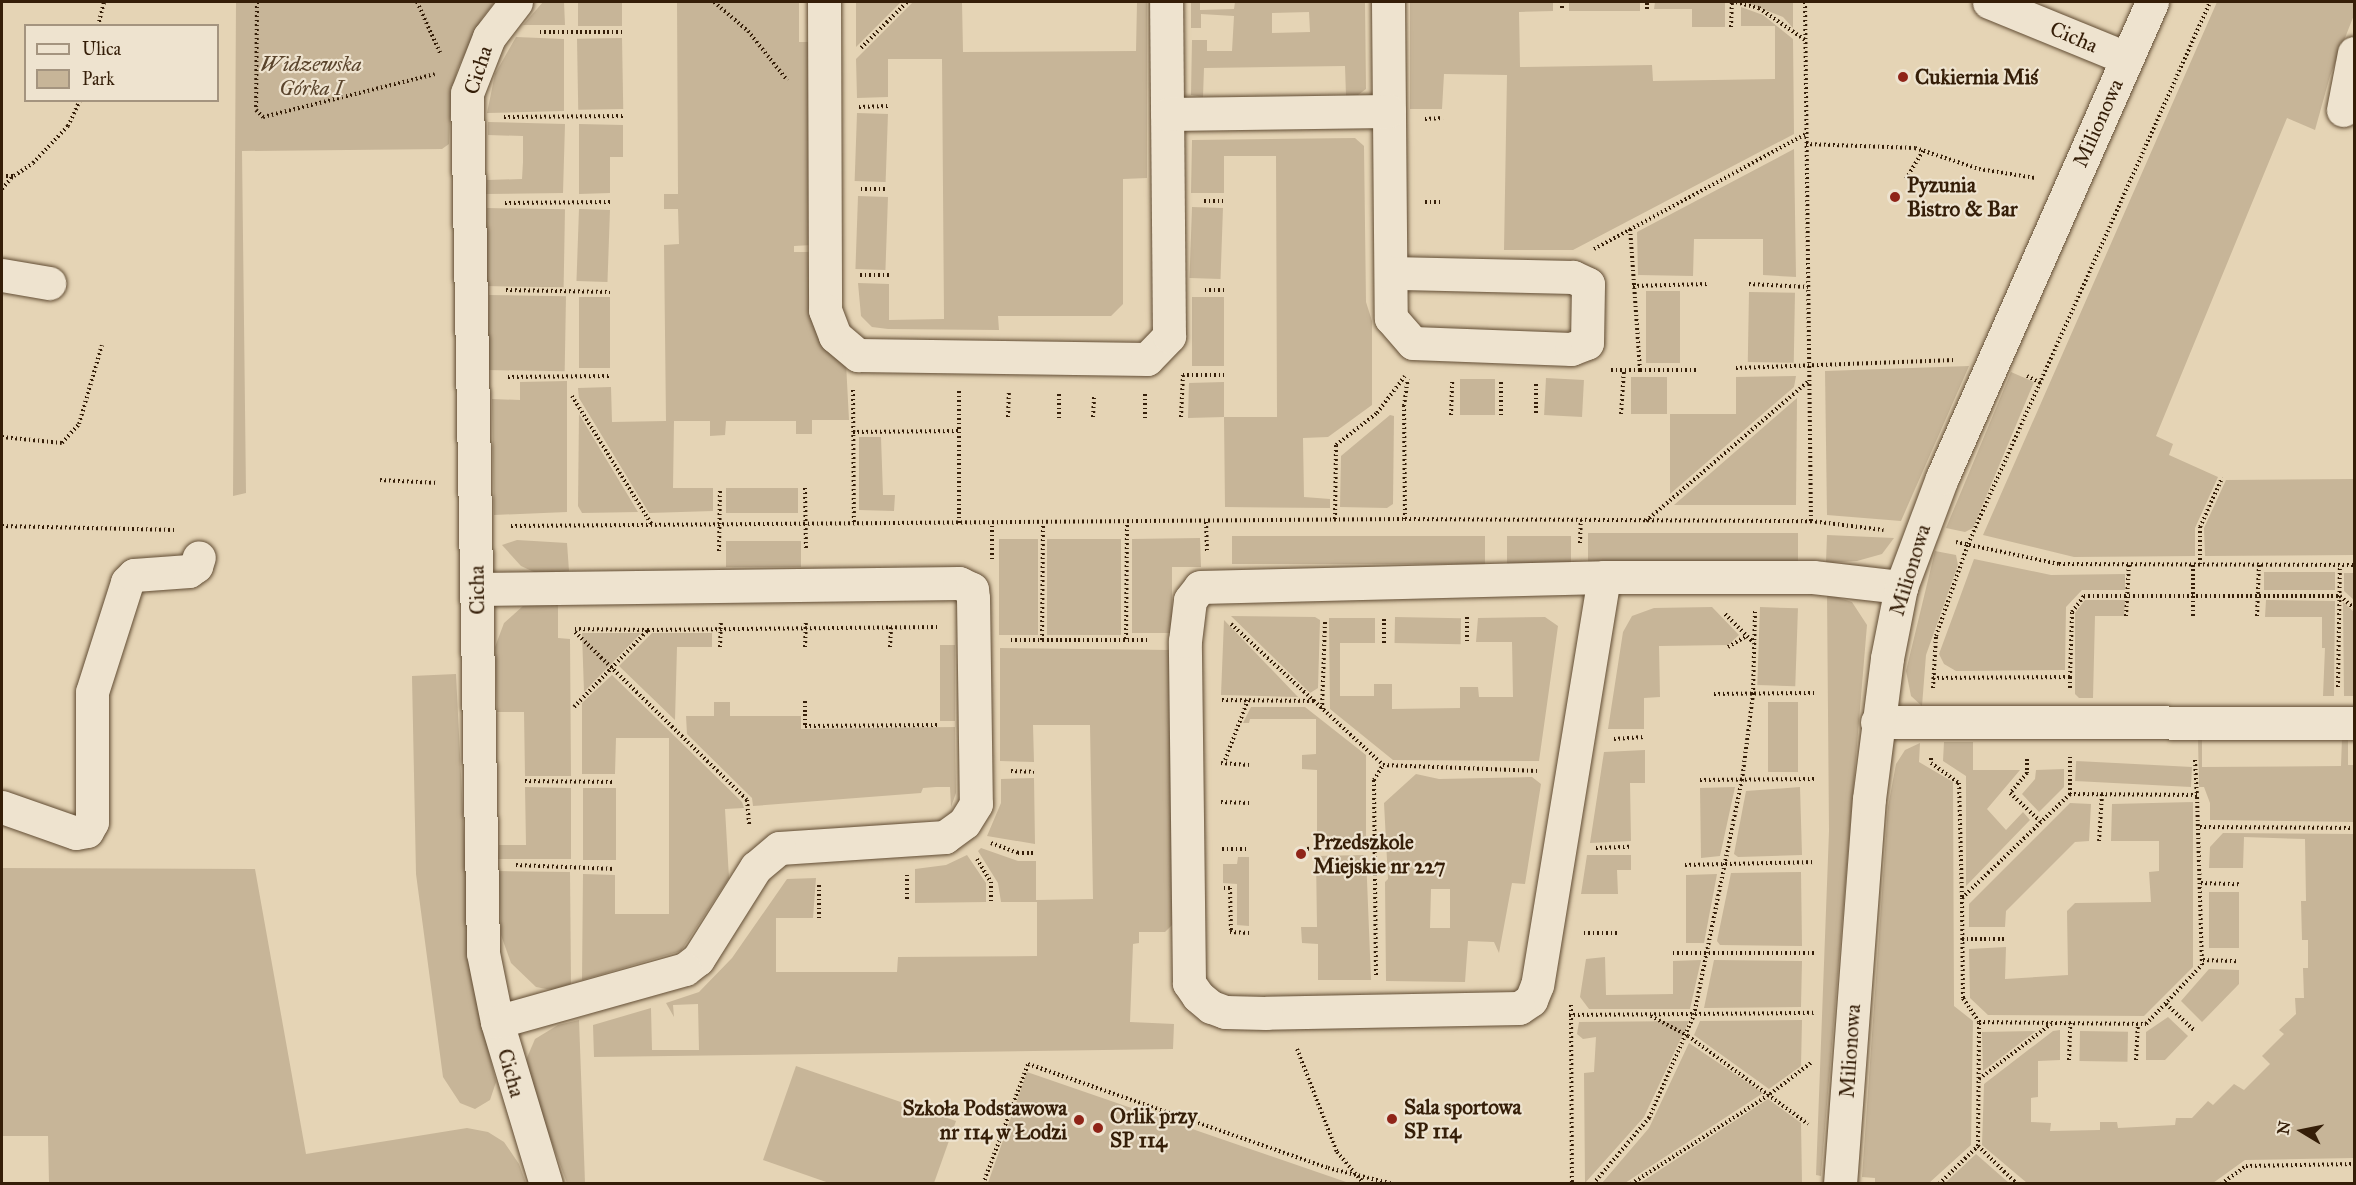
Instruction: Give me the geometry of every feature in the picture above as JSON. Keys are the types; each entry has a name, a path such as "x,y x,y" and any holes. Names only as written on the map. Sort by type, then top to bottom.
{"street":[{"path":"824,2 837,116 825,310 835,336 858,355 1147,359 1169,336 1166,2"},
{"path":"1388,2 1391,318 1413,343 1571,349 1587,343 1588,284 1573,277 1391,273"},
{"name":"Cicha","path":"1989,2 2126,58"},
{"name":"Milionowa","path":"1840,1184 1877,722 1901,587 1919,534 2152,2"},
{"name":"Cicha","path":"507,14 489,38 467,93 483,953 497,1022 546,1184"},
{"path":"2343,110 2355,53"},
{"path":"1167,114 1389,111"},
{"path":"2,275 49,283"},
{"path":"2,807 76,833 87,831 92,822 92,692 127,582 134,575 189,571 196,566 193,544"},
{"path":"1604,577 1569,774 1537,985 1531,1000 1519,1008 1377,1011 1225,1012 1211,1006 1189,983 1187,621 1190,600 1200,587 1604,577 1813,577 1901,587"},
{"path":"477,589 959,583 972,589 976,804 964,823 945,837 779,848 756,867 698,959 685,969 497,1022"},
{"path":"1877,722 2070,725 2346,711"}],"path":[{"path":"98,24 104,2"},
{"path":"257,2 256,110 264,117 431,76 439,71"},
{"path":"417,2 443,60"},
{"path":"714,2 748,31 837,116 888,106"},
{"path":"856,53 907,2"},
{"path":"1562,2 1562,11"},
{"path":"1647,2 1647,9"},
{"path":"1731,27 1734,2 1759,8 1806,41"},
{"path":"1805,2 1811,521"},
{"path":"1939,1184 1978,1146 1979,1022 1963,998 1959,783 1931,763 1936,636 1968,544 2210,2"},
{"path":"507,14 520,32 622,32"},
{"path":"2,189 14,176 33,163 68,126 79,102"},
{"path":"467,117 623,116"},
{"path":"1591,255 1597,244 1807,134"},
{"path":"1806,144 1923,151 1979,169 2071,184"},
{"path":"1906,179 1923,151"},
{"path":"2,176 14,176"},
{"path":"851,188 888,189"},
{"path":"468,203 610,202"},
{"path":"850,275 889,275"},
{"path":"1633,286 1708,284"},
{"path":"1749,284 1808,287"},
{"path":"470,290 610,292"},
{"path":"1405,519 1404,406 1413,343"},
{"path":"2,437 62,443 79,424 102,345"},
{"path":"995,357 995,378 1009,378 1008,417"},
{"path":"1736,368 1994,360 2041,383"},
{"path":"1181,417 1183,364"},
{"path":"1622,414 1623,370"},
{"path":"1640,370 1696,370"},
{"path":"1536,371 1536,415"},
{"path":"1501,373 1501,415"},
{"path":"1452,374 1452,415"},
{"path":"1173,375 1224,375"},
{"path":"472,378 611,376"},
{"path":"959,378 959,523"},
{"path":"853,381 854,524"},
{"path":"1646,521 1809,381"},
{"path":"1059,387 1059,418"},
{"path":"572,396 652,525"},
{"path":"853,432 959,431"},
{"path":"2200,564 2200,526 2222,478"},
{"path":"380,480 429,483"},
{"path":"475,527 959,523 1043,525 1405,519 1811,521 1919,534 2059,564 2355,565"},
{"path":"1126,639 1127,523"},
{"path":"1042,640 1043,525"},
{"path":"2,526 193,544"},
{"path":"2193,563 2193,616"},
{"path":"2126,616 2129,596 2129,564"},
{"path":"2257,616 2259,564"},
{"path":"2340,566 2346,711"},
{"path":"2070,677 2072,612 2084,596 2340,596 2355,608"},
{"path":"1593,1184 1649,1118 1688,1036 1694,1015 1742,780 1753,694 1755,603"},
{"path":"1722,611 1754,643"},
{"path":"1384,643 1385,612"},
{"path":"1455,613 1477,613"},
{"path":"1467,613 1467,642"},
{"path":"1322,709 1326,614"},
{"path":"1222,615 1383,765 1569,774"},
{"path":"756,867 747,800 575,630 951,627 974,638"},
{"path":"574,707 648,630"},
{"path":"1728,647 1746,636"},
{"path":"1714,694 1814,693"},
{"path":"1223,773 1224,763 1248,700"},
{"path":"805,701 805,726 975,724"},
{"path":"1186,702 1315,701"},
{"path":"2070,725 2070,794"},
{"path":"1612,739 1644,737"},
{"path":"1214,763 1249,765"},
{"path":"1377,1011 1374,780 1383,765"},
{"path":"1700,780 1816,779"},
{"path":"525,782 615,782"},
{"path":"1222,802 1223,792"},
{"path":"1962,898 2070,794 2197,795 2200,827 2203,960 2202,965 2166,1004 2146,1024 1979,1022"},
{"path":"2099,841 2102,794"},
{"path":"1215,802 1249,802"},
{"path":"2200,827 2355,828"},
{"path":"987,842 1018,853 1035,853"},
{"path":"1303,849 1375,847 1387,842"},
{"path":"1584,848 1630,847"},
{"path":"1215,849 1250,849"},
{"path":"975,855 991,882 991,902"},
{"path":"1685,865 1815,862"},
{"path":"482,864 615,869"},
{"path":"819,870 819,918"},
{"path":"907,872 907,902"},
{"path":"2202,883 2239,884"},
{"path":"1216,887 1230,888 1231,932"},
{"path":"1582,943 1586,927"},
{"path":"1223,931 1250,933"},
{"path":"1584,933 1618,933"},
{"path":"1962,939 2005,939"},
{"path":"1673,953 1815,953"},
{"path":"2203,960 2239,961"},
{"path":"1572,1184 1569,1015 1573,995"},
{"path":"2166,1004 2194,1030"},
{"path":"1569,1015 1816,1013"},
{"path":"1648,1015 1688,1036 1811,1126"},
{"path":"1978,1080 2052,1023"},
{"path":"2069,1060 2070,1023"},
{"path":"2136,1060 2138,1024"},
{"path":"1298,1051 1337,1152 1364,1184"},
{"path":"1631,1184 1770,1095 1814,1060"},
{"path":"983,1184 1028,1064 1328,1168 1393,1184"},
{"path":"1978,1146 2017,1184"},
{"path":"2221,1184 2246,1166 2355,1164"}],"green space":[{"name":"Widzewska Górka I","path":"236,2 495,2 482,18 458,68 451,92 449,144 442,149 242,151 246,493 233,496"},
{"path":"543,2 564,2 565,25 523,25"},
{"path":"578,2 622,2 622,26 578,26"},
{"path":"677,2 799,2 799,42 811,42 812,245 794,246 794,252 812,252 846,363 849,420 812,420 812,434 796,434 796,421 726,421 725,435 710,436 710,421 674,421 673,488 713,488 713,511 649,513 579,398 578,388 611,387 612,422 666,421 664,245 679,244 678,209 664,209 664,194 678,194"},
{"path":"856,2 901,2 856,47"},
{"path":"913,2 962,2 963,52 1136,51 1137,2 1147,2 1147,178 1123,179 1123,304 1111,316 998,316 999,330 888,329 872,327 861,316 858,283 889,284 889,320 944,319 942,59 888,59 888,97 857,98 856,59"},
{"path":"1191,2 1200,2 1200,10 1234,9 1235,2 1365,2 1366,89 1358,95 1346,96 1345,66 1204,68 1203,97 1191,95 1192,40 1207,40 1207,51 1232,51 1234,16 1201,14 1201,28 1191,28","holes":["1309,12 1310,32 1272,33 1272,13"]},
{"path":"1410,2 1553,2 1553,11 1519,12 1520,67 1652,65 1653,81 1775,79 1775,26 1741,26 1741,7 1763,15 1793,39 1794,134 1573,250 1504,250 1507,75 1444,74 1442,109 1410,109"},
{"path":"1569,2 1640,2 1640,11 1569,11"},
{"path":"1655,2 1725,3 1725,27 1692,27 1692,9 1654,9"},
{"path":"1745,2 1793,2 1793,28 1783,17"},
{"path":"2217,2 2354,2 2354,15 2330,76 2315,130 2287,118 2156,436 2173,444 2169,455 2218,477 2195,528 2195,556 2074,557 1983,535"},
{"path":"516,37 564,39 564,111 487,113 495,74"},
{"path":"622,38 623,109 578,110 577,39"},
{"path":"857,113 888,114 886,182 855,181"},
{"path":"488,122 565,124 563,193 486,194 487,180 522,179 523,162 523,136 488,135"},
{"path":"579,124 623,125 623,157 610,157 610,193 579,194"},
{"path":"1355,138 1364,146 1366,302 1372,321 1372,405 1328,437 1303,438 1304,497 1330,499 1330,508 1225,507 1224,417 1277,417 1276,156 1224,156 1224,193 1191,193 1192,140"},
{"path":"1794,149 1796,277 1763,275 1763,239 1694,239 1693,276 1638,275 1637,232"},
{"path":"858,196 888,197 885,270 855,269"},
{"path":"1192,207 1223,208 1221,279 1190,278"},
{"path":"487,208 565,209 564,287 486,286"},
{"path":"579,209 610,210 607,282 576,281"},
{"path":"1646,291 1680,291 1680,363 1646,363"},
{"path":"1749,292 1795,293 1794,363 1748,362"},
{"path":"489,295 566,296 565,371 488,370"},
{"path":"579,297 610,297 610,368 579,368"},
{"path":"1192,297 1224,297 1224,366 1192,366"},
{"path":"1969,366 1901,521 1827,515 1825,371"},
{"path":"2011,372 2034,382 1973,528 1965,532 1946,528"},
{"path":"1796,376 1794,387 1670,494 1670,414 1736,414 1736,377"},
{"path":"1631,377 1667,377 1667,414 1631,414"},
{"path":"1546,378 1584,380 1582,417 1544,415"},
{"path":"1460,379 1495,379 1495,415 1460,415"},
{"path":"567,381 567,512 494,515 492,399 520,400 520,382"},
{"path":"1224,382 1224,417 1188,418 1189,383"},
{"path":"1797,398 1796,505 1674,505"},
{"path":"579,414 638,512 582,513 578,506"},
{"path":"1390,415 1394,416 1393,504 1387,508 1340,507 1341,456"},
{"path":"859,437 881,437 883,495 895,495 894,511 859,510"},
{"path":"2354,479 2354,555 2205,556 2204,528 2226,480"},
{"path":"726,488 798,488 798,513 726,513"},
{"path":"1588,533 1798,533 1798,562 1588,562"},
{"path":"1827,535 1894,538 1882,554 1857,561 1826,563"},
{"path":"1232,536 1485,536 1485,564 1232,564"},
{"path":"1507,536 1571,536 1571,564 1507,564"},
{"path":"1200,538 1201,567 1172,567 1172,633 1132,633 1132,539"},
{"path":"999,539 1038,539 1038,635 999,635"},
{"path":"1047,539 1121,539 1121,635 1047,635"},
{"path":"517,540 567,543 569,571 536,573 521,566 502,545"},
{"path":"726,541 801,541 801,567 726,567"},
{"path":"1935,551 1956,555 1958,565 1926,655 1922,706 1911,696 1906,671"},
{"path":"1974,559 2051,575 2125,574 2125,590 2082,590 2066,607 2065,670 1956,671 1944,664 1939,654"},
{"path":"2264,572 2335,572 2335,590 2264,590"},
{"path":"2344,573 2354,573 2354,600 2344,591"},
{"path":"1827,594 1852,602 1867,625 1821,1176 1816,1175 1829,831"},
{"path":"2085,600 2125,600 2124,616 2095,616 2093,698 2079,698 2075,694 2075,613"},
{"path":"2266,600 2335,601 2334,696 2323,696 2325,648 2322,648 2322,617 2265,617"},
{"path":"2343,602 2354,612 2354,696 2344,696"},
{"path":"558,603 558,638 570,639 571,776 525,776 524,712 497,712 495,647 504,623 523,606"},
{"path":"1712,607 1739,635 1728,645 1659,646 1660,697 1644,698 1644,729 1608,729 1623,632 1632,616 1654,608"},
{"path":"1760,607 1798,608 1795,686 1757,685"},
{"path":"1231,616 1315,617 1320,620 1318,688 1310,693"},
{"path":"1395,617 1461,618 1461,644 1395,643"},
{"path":"1545,617 1558,626 1539,761 1393,760 1330,709 1329,618 1375,618 1375,643 1340,643 1340,696 1374,696 1374,684 1392,684 1392,709 1460,708 1460,687 1478,687 1479,697 1513,697 1512,642 1476,642 1478,618"},
{"path":"1224,620 1298,697 1221,695"},
{"path":"582,633 641,633 584,692"},
{"path":"652,633 712,633 712,647 677,647 675,720 619,666"},
{"path":"940,645 955,645 955,721 940,721"},
{"path":"1000,648 1171,650 1176,921 1165,932 1139,932 1139,943 1133,944 1130,1022 1174,1024 1173,1049 594,1057 593,1025 651,1008 652,1050 699,1050 698,1004 673,1005 674,1017 666,1003 699,992 732,958 787,879 816,878 813,918 776,918 776,972 897,972 898,957 1037,956 1037,902 1001,902 998,883 978,851 981,848 1018,861 1036,861 1036,900 1093,899 1090,725 1033,725 1034,762 1000,761"},
{"path":"456,674 471,977 496,1082 490,1100 475,1109 460,1103 443,1077 416,874 412,676"},
{"path":"612,675 742,802 744,808 725,809 729,878 681,951 582,980 583,874 615,875 615,914 669,914 669,738 616,738 615,774 582,774 582,703"},
{"path":"714,702 730,702 730,716 801,716 801,729 955,727 956,793 951,807 950,787 923,788 921,793 753,806 752,798 687,734 686,716 714,716"},
{"path":"1768,702 1798,702 1798,772 1768,772"},
{"path":"1251,707 1305,707 1366,755 1366,838 1317,842 1317,770 1302,769 1302,755 1316,754 1316,719 1250,719 1249,723 1243,723"},
{"path":"2342,738 2348,738 2348,765 2354,765 2354,822 2210,820 2210,803 2204,787 2199,787 2198,739 2202,739 2202,767 2341,766"},
{"path":"1944,742 1973,742 1973,770 2020,770 1987,809 2006,830 2023,812 2030,820 1966,886 1966,776 1943,761"},
{"path":"1920,743 1919,762 1953,782 1954,1006 1973,1021 1971,1145 1929,1183 1875,1183 1875,1178 1862,1177 1888,807 1896,764 1905,750"},
{"path":"1645,750 1645,783 1630,783 1631,841 1590,843 1604,752"},
{"path":"2076,761 2192,767 2191,787 2075,781"},
{"path":"2064,769 2064,787 2039,812 2022,794 2035,779 2036,770"},
{"path":"1416,774 1439,779 1532,777 1541,784 1525,884 1512,883 1499,953 1494,942 1468,941 1465,982 1386,981 1385,882 1388,879 1384,803","holes":["1431,889 1450,889 1450,928 1430,928"]},
{"path":"1034,778 1035,844 987,836 1001,803 1001,779"},
{"path":"525,787 571,788 571,859 498,859 499,845 526,845"},
{"path":"1735,787 1720,856 1701,858 1700,788"},
{"path":"1800,787 1802,855 1738,857 1734,854 1746,791"},
{"path":"583,788 616,788 616,860 583,860"},
{"path":"2193,802 2193,967 2144,1016 1988,1015 1970,998 1969,949 2006,947 2005,979 2068,975 2067,911 2075,903 2151,902 2149,872 2159,871 2159,841 2111,841 2112,804"},
{"path":"2070,803 2091,804 2089,841 2075,842 2006,911 2005,927 1969,927 1969,904"},
{"path":"2223,833 2354,834 2354,1158 2245,1160 2213,1183 2027,1183 1982,1145 1984,1084 2053,1031 2060,1030 2060,1060 2038,1061 2038,1097 2031,1098 2031,1122 2051,1123 2050,1131 2100,1130 2100,1122 2117,1122 2118,1128 2175,1125 2176,1118 2192,1118 2208,1101 2213,1105 2234,1084 2244,1090 2270,1064 2262,1056 2284,1034 2279,1030 2296,1014 2295,998 2304,998 2303,968 2308,968 2308,940 2302,940 2301,901 2306,901 2305,839 2244,837 2243,868 2209,868 2210,847"},
{"path":"967,855 986,883 986,902 915,903 915,869 946,865"},
{"path":"1366,855 1371,980 1318,980 1318,944 1302,943 1301,927 1317,927 1316,856"},
{"path":"1587,855 1631,855 1631,870 1617,870 1618,894 1581,894"},
{"path":"1238,857 1249,857 1249,926 1237,925 1237,884 1223,883 1223,864 1237,864"},
{"path":"2,868 255,869 306,1154 467,1128 488,1132 504,1142 519,1164 526,1183 49,1183 48,1136 2,1136"},
{"path":"499,871 570,872 571,984 552,990 536,987 511,963 501,935"},
{"path":"1801,872 1802,946 1720,945 1717,941 1731,873"},
{"path":"1717,874 1704,943 1686,943 1686,875"},
{"path":"2209,892 2239,892 2239,948 2209,948"},
{"path":"1605,957 1606,995 1673,994 1673,961 1701,960 1690,1009 1589,1009 1580,997 1586,959"},
{"path":"1714,960 1802,961 1801,1007 1704,1008"},
{"path":"2209,969 2239,970 2239,984 2202,1022 2181,1001"},
{"path":"2168,1017 2188,1036 2165,1060 2146,1060 2146,1032"},
{"path":"579,1020 585,1183 567,1183 537,1103 526,1060 535,1039 558,1025"},
{"path":"1802,1020 1801,1066 1769,1089 1694,1035 1700,1021"},
{"path":"1689,1021 1644,1117 1585,1183 1584,1073 1594,1072 1596,1037 1583,1039 1577,1034 1579,1022"},
{"path":"2036,1031 1983,1071 1982,1032"},
{"path":"2080,1031 2128,1032 2127,1062 2079,1061"},
{"path":"1689,1043 1763,1093 1625,1183 1602,1183 1649,1128"},
{"path":"796,1066 956,1121 934,1183 829,1183 763,1160"},
{"name":"Orlik przy SP 114","path":"1027,1072 1349,1183 988,1183"},
{"path":"1768,1099 1801,1123 1802,1183 1640,1183"},
{"path":"1976,1154 2009,1183 1945,1183"}],"place":[{"name":"Cukiernia Miś","path":"1903,77"},
{"name":"Pyzunia Bistro & Bar","path":"1895,197"},
{"name":"Przedszkole Miejskie nr 227","path":"1301,854"},
{"name":"Sala sportowa SP 114","path":"1392,1119"},
{"name":"Szkoła Podstawowa nr 114 w Łodzi","path":"1079,1120"},
{"name":"Orlik przy SP 114","path":"1098,1128"}]}
